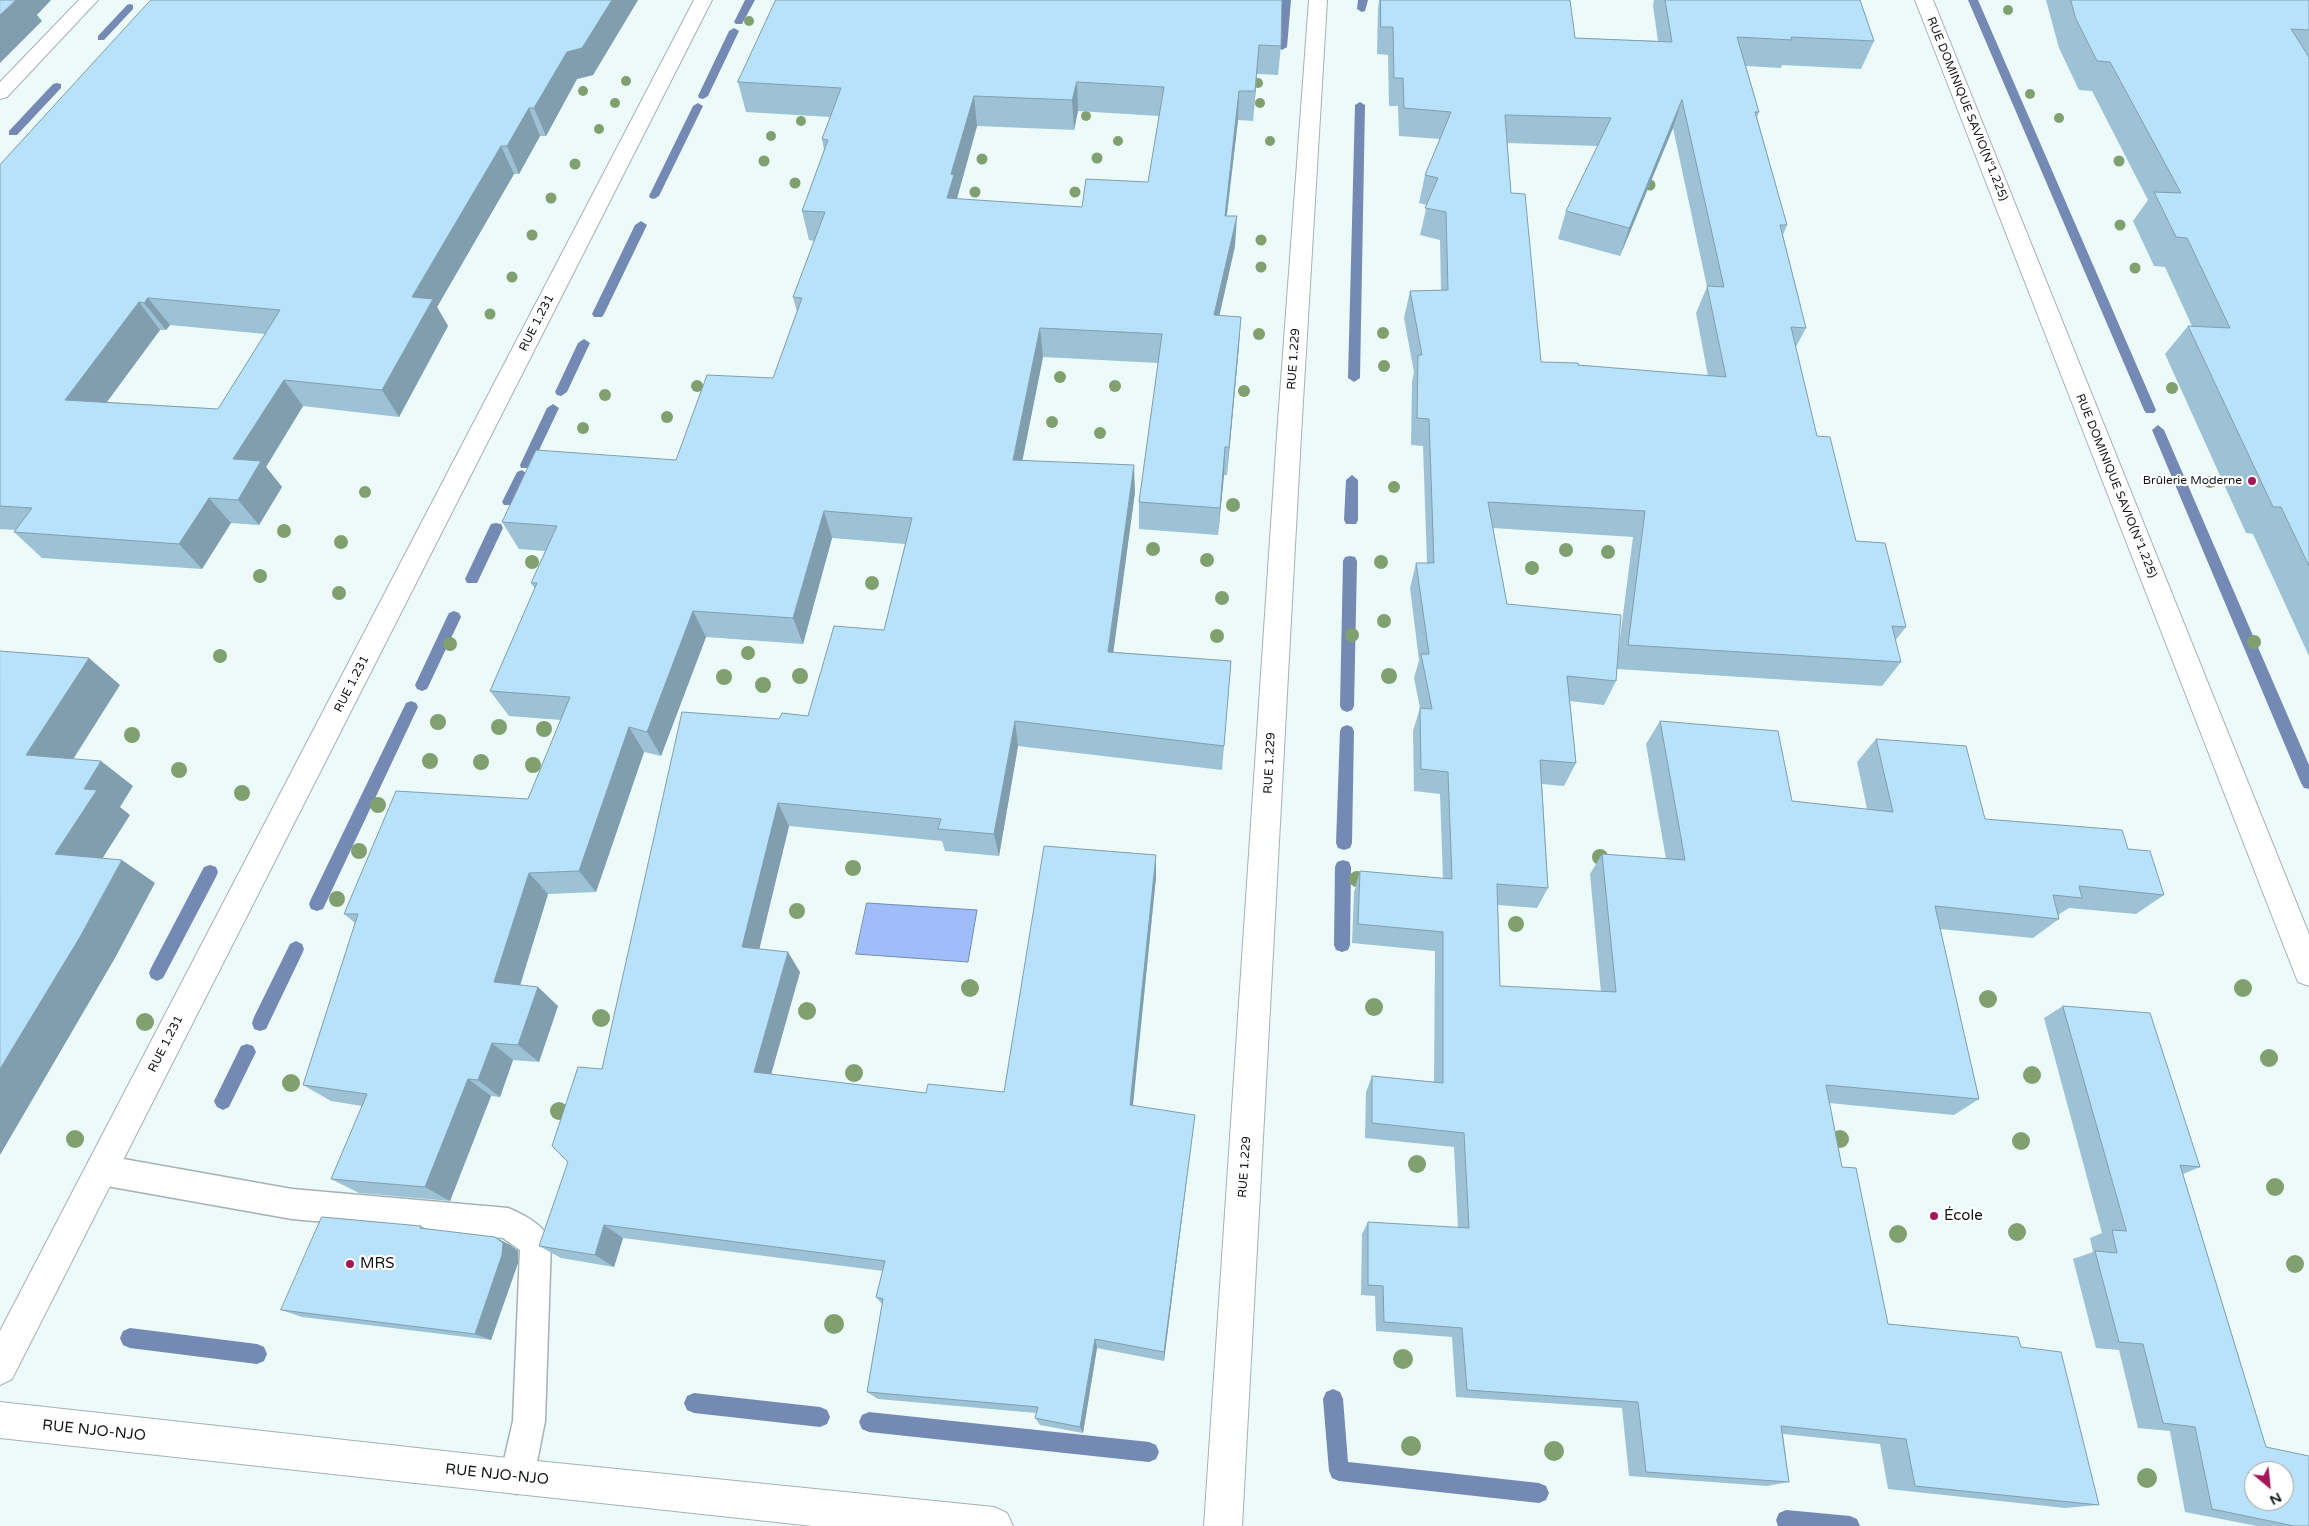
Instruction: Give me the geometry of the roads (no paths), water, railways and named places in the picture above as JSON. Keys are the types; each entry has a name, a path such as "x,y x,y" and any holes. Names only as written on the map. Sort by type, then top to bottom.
{"street":[{"path":"0,93 89,0"},
{"name":"RUE 1.231","path":"0,1367 703,0"},
{"name":"RUE 1.229","path":"1223,1526 1289,435 1318,0"},
{"name":"RUE DOMINIQUE SAVIO(N°1.225)","path":"1924,0 2309,972"},
{"name":"RUE NJO-NJO","path":"0,1420 516,1477 994,1526"}],"lane":[{"path":"101,1170 292,1204 508,1222 536,1242 528,1421 516,1477"}],"water":[{"path":"867,903 977,910 968,962 856,954"}],"waterway":[{"path":"739,22 750,0"},
{"path":"1282,47 1286,0"},
{"path":"1362,9 1363,0"},
{"path":"1973,0 2046,171"},
{"path":"101,38 130,7"},
{"path":"703,96 734,31"},
{"path":"13,133 57,86"},
{"path":"1354,378 1360,105"},
{"path":"654,196 698,106"},
{"path":"2047,171 2070,224"},
{"path":"598,314 641,225"},
{"path":"2070,225 2150,410"},
{"path":"561,392 584,343"},
{"path":"526,465 553,408"},
{"path":"2158,430 2309,783"},
{"path":"509,502 522,475"},
{"path":"1351,520 1352,480"},
{"path":"472,579 496,528"},
{"path":"1347,706 1350,561"},
{"path":"422,685 454,617"},
{"path":"317,904 411,707"},
{"path":"1344,843 1347,731"},
{"path":"1342,945 1343,867"},
{"path":"157,973 210,872"},
{"path":"260,1023 296,949"},
{"path":"223,1101 247,1052"},
{"path":"130,1338 257,1354"},
{"path":"1333,1399 1339,1471 1539,1493"},
{"path":"694,1403 820,1417"},
{"path":"869,1422 1149,1452"},
{"path":"1786,1520 1850,1526"}],"place":[{"name":"Brûlerie Moderne","path":"2252,481"},
{"name":"École","path":"1934,1216"},
{"name":"MRS","path":"350,1264"}]}
